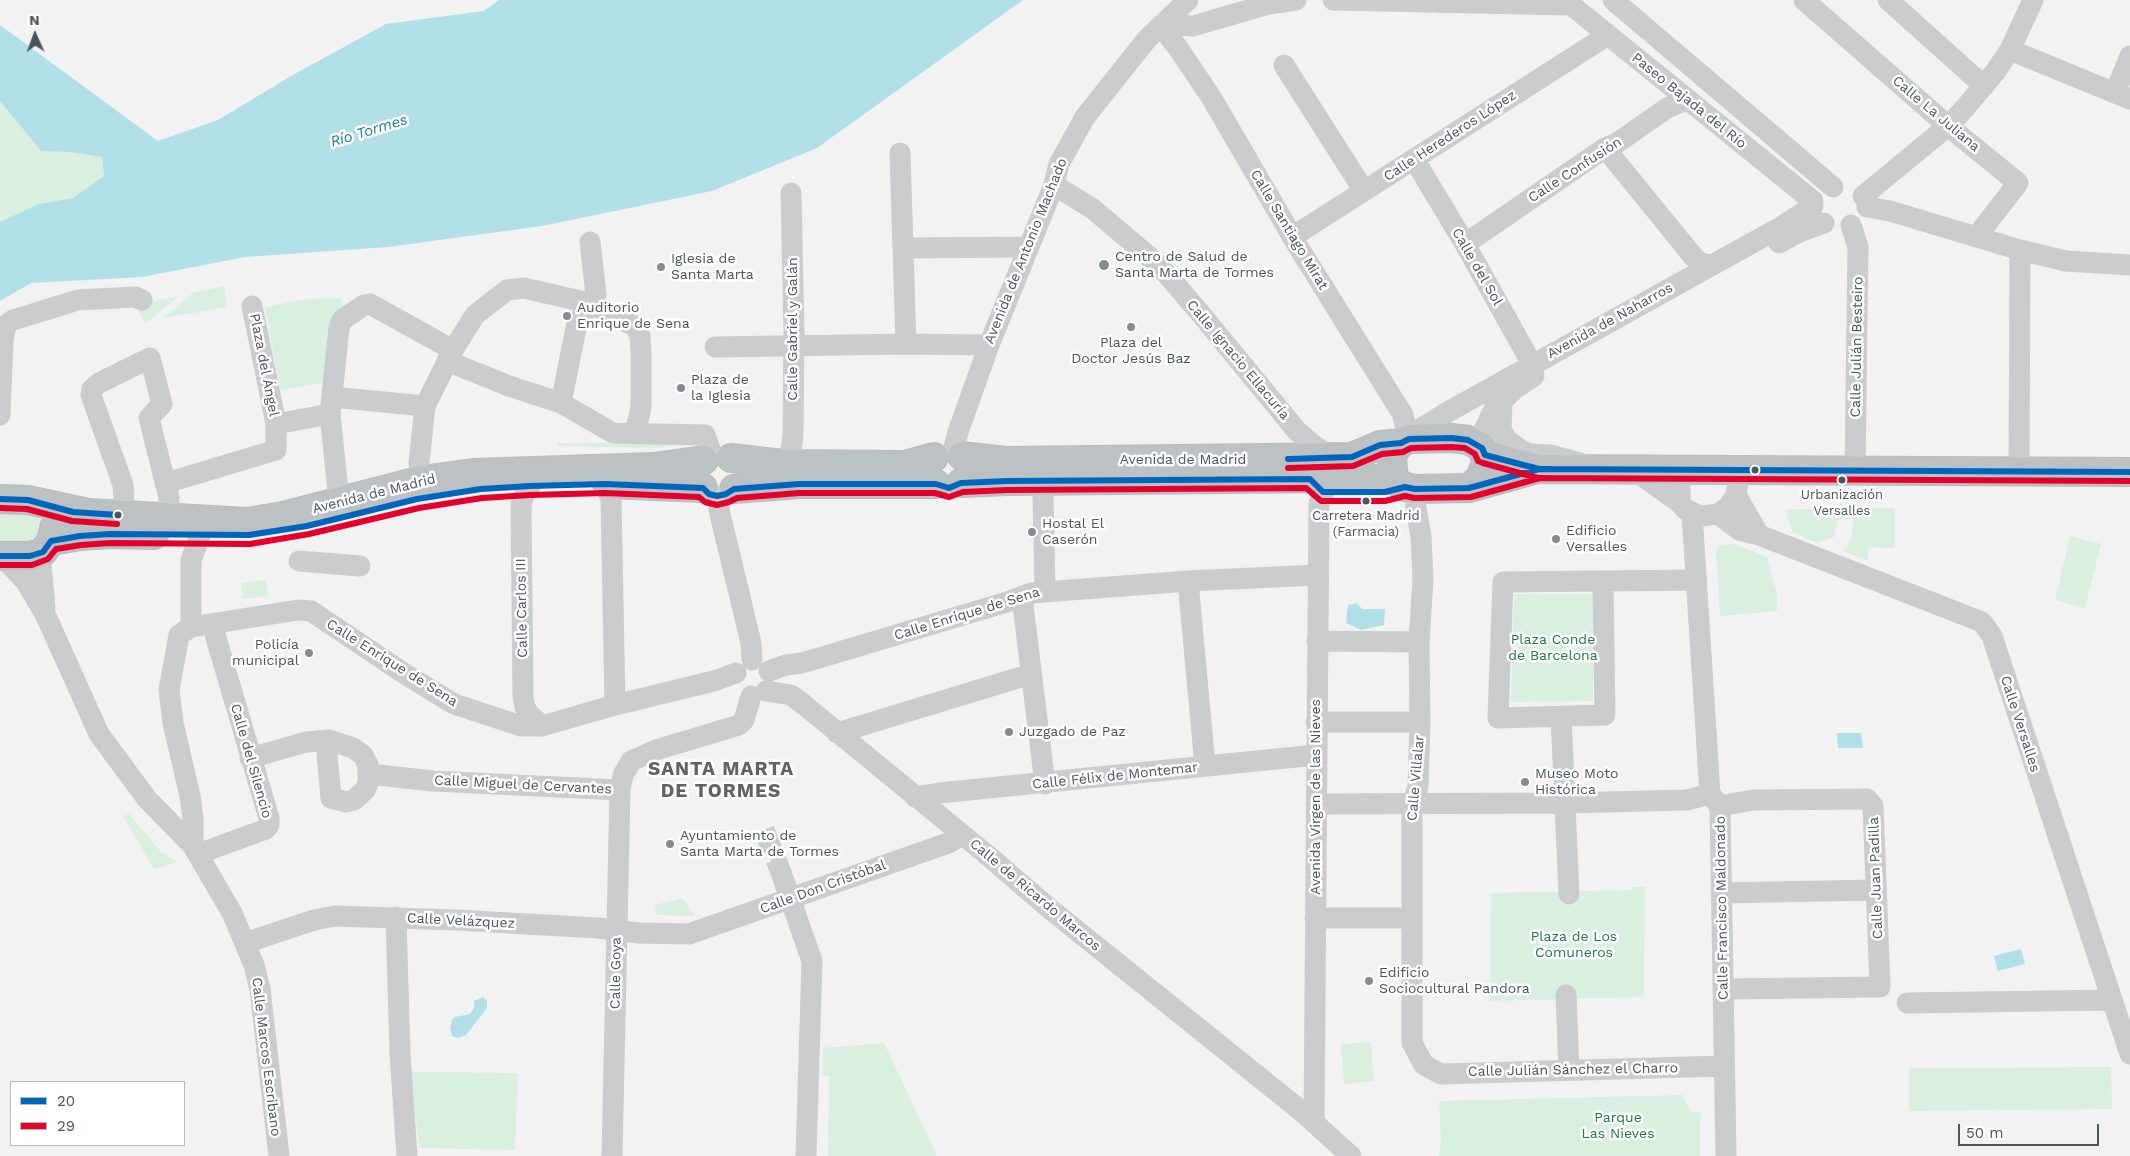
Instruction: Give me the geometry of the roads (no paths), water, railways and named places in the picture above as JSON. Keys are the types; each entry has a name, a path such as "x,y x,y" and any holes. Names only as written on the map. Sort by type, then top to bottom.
{"highway":[{"name":"Avenida de Madrid","path":"0,499 28,500 72,512 167,519 247,522 283,516 422,480 473,472 654,466 715,458 782,464 949,466 1037,481 1336,468 1352,457 1380,445 1406,440 1452,438 1468,440 1483,452"},
{"path":"1405,485 1392,460 1394,451 1406,440"},
{"path":"1469,488 1480,478 1484,471 1483,452 1539,469"},
{"path":"715,458 738,467 739,479 718,491 698,479 698,469 715,458"},
{"name":"Avenida de Madrid","path":"1,556 30,556 45,547 80,536 110,534 249,535 307,526 417,499 482,489 604,484 718,491 1005,461 1336,468 1405,485 1469,488"},
{"path":"1469,488 1539,469 1682,469 1738,482 1856,470 2130,472"},
{"path":"45,505 55,517 55,531 45,547"}],"street":[{"name":"Avenida de Antonio Machado","path":"949,466 958,432 989,345 1027,247 1054,185 1059,164 1085,117 1147,39 1188,0"},
{"path":"1162,25 1193,26 1269,4 1296,0"},
{"path":"1333,0 1568,2"},
{"name":"Paseo Bajada del Río","path":"1613,0 1833,186"},
{"name":"Calle La Juliana","path":"1804,0 1948,126 2018,183 1977,236"},
{"path":"1888,0 1984,86"},
{"path":"1865,201 1948,126 1984,86 2010,50 2033,0"},
{"name":"Paseo Bajada del Río","path":"1568,2 1813,204"},
{"name":"Calle Santiago Mirat","path":"1162,25 1211,97 1292,237 1403,415 1406,440"},
{"name":"Calle Herederos López","path":"1292,237 1608,35"},
{"path":"2010,50 2123,96 2130,56"},
{"path":"1284,65 1364,191"},
{"name":"Calle Confusión","path":"1465,244 1605,148 1617,144 1666,108 1686,100"},
{"path":"1605,148 1692,255 1700,263 1712,266"},
{"path":"900,154 906,344"},
{"name":"Calle del Sol","path":"1414,159 1465,244 1533,370"},
{"name":"Calle Ignacio Ellacuría","path":"1054,185 1093,209 1146,254 1200,313 1297,431 1336,468"},
{"path":"1865,201 1866,215 1862,222 1851,225 1824,223 1817,216 1813,204 1819,191 1833,186 1850,188 1865,201 1890,211 2020,250 2066,261 2130,265"},
{"name":"Calle Gabriel y Galán","path":"782,464 790,450 793,436 794,346 790,193"},
{"name":"Avenida de Naharros","path":"1483,452 1484,430 1494,409 1533,370 1792,221 1813,204"},
{"name":"Avenida de Naharros","path":"1406,440 1435,419 1799,232 1824,223"},
{"name":"Calle Julián Besteiro","path":"1851,225 1858,247 1856,470"},
{"path":"561,403 577,323 596,295 590,242"},
{"path":"903,248 1027,247"},
{"path":"2019,471 2020,250"},
{"path":"422,480 419,463 425,406 450,356 475,315 508,290 524,288 547,292 590,304 636,326 640,336 641,351 641,407 635,434"},
{"path":"0,415 3,340 6,325 13,320 78,300 135,296 142,300"},
{"path":"339,501 331,406 339,328 342,320 364,305 370,304 450,356 509,386 561,403 613,433 705,435 715,458"},
{"name":"Plaza del Ángel","path":"252,306 276,424 331,406 425,406"},
{"path":"715,348 906,344 989,345"},
{"path":"125,516 124,485 91,395 92,389 99,383 150,358 162,404 149,418 166,483 169,502 167,519"},
{"path":"1502,402 1501,429 1507,440 1521,450 1530,454 1550,455 1599,469"},
{"path":"166,483 276,450 276,424"},
{"name":"Avenida Virgen de las Nieves","path":"1309,1112 1315,918 1319,504 1323,492 1336,468"},
{"path":"1630,468 1686,508 1701,516 1718,514 1728,507 1738,482"},
{"name":"Calle Francisco Maldonado","path":"1682,469 1679,492 1686,508 1696,580 1722,893 1726,1156"},
{"path":"1037,481 1043,494 1046,591"},
{"path":"1738,482 1759,535"},
{"path":"604,484 611,499 615,705"},
{"name":"Calle Villalar","path":"1405,485 1416,507 1421,537 1423,579 1419,642 1420,722 1418,787 1412,804 1411,918 1412,1043 1424,1065"},
{"name":"Calle Carlos III","path":"530,486 524,495 521,512 523,698 529,714 542,726"},
{"path":"718,491 720,514 760,676"},
{"name":"Calle Versalles","path":"1718,514 1739,530 1759,535 1982,622 1992,636 2130,1054"},
{"path":"196,850 190,796 173,723 169,690 185,631 192,560 200,536"},
{"name":"Calle Marcos Escribano","path":"45,547 46,616"},
{"name":"Calle Marcos Escribano","path":"1,556 26,582 46,616 98,734 155,809 196,850 220,890 245,943 260,989 279,1156"},
{"path":"299,561 360,566"},
{"name":"Calle Enrique de Sena","path":"212,624 298,610 311,611 404,674 454,704 521,726 542,726 615,705 714,681 760,676 1031,593 1188,581 1318,575"},
{"path":"1603,582 1606,715 1498,718 1503,582 1696,580"},
{"path":"1188,581 1205,766"},
{"path":"1022,597 1045,784"},
{"path":"185,631 212,624"},
{"name":"Calle del Silencio","path":"196,850 266,829 268,818 212,624"},
{"path":"1317,641 1419,642"},
{"path":"837,733 1031,674"},
{"name":"Calle de Ricardo Marcos","path":"760,676 790,695 962,834 1050,909 1309,1112 1352,1156"},
{"name":"Calle Miguel de Cervantes","path":"369,774 433,781 620,790 623,774 630,762 656,750 740,725 744,720 760,676"},
{"path":"1561,716 1569,894"},
{"path":"1316,722 1420,722"},
{"path":"250,758 306,742 329,740 353,748 363,755 368,765 369,774 365,790 354,800 346,802 331,798 327,754 329,740"},
{"name":"Calle Félix de Montemar","path":"915,797 938,793 1045,784 1316,755"},
{"name":"Calle Goya","path":"612,1156 620,790"},
{"path":"155,809 175,804 190,796"},
{"name":"Calle Juan Padilla","path":"1316,804 1867,799 1873,806 1880,987 1723,989"},
{"name":"Calle Don Cristóbal","path":"681,934 699,932 951,842 962,834"},
{"path":"779,867 812,961 806,1156"},
{"path":"1722,893 1876,890"},
{"name":"Calle Velázquez","path":"245,943 314,920 335,916 617,929 639,933 681,934"},
{"path":"396,918 400,1054 407,1156"},
{"path":"1315,918 1411,918"},
{"path":"1566,995 1569,1070"},
{"path":"1907,1003 2112,1000"},
{"name":"Calle Julián Sánchez el Charro","path":"1424,1065 1442,1074 1724,1066"}],"water":[{"name":"Río Tormes","path":"499,0 1023,0 817,148 712,191 542,226 388,247 245,257 142,277 31,283 0,301 0,222 38,204 73,198 104,176 102,157 69,152 41,151 0,101 0,25 158,141 218,120 291,76 386,24 484,11"},
{"path":"1357,603 1362,609 1385,609 1384,625 1361,630 1346,623 1348,605"},
{"path":"1837,733 1861,733 1863,748 1838,748"},
{"path":"2021,949 2025,964 1998,971 1994,956"},
{"path":"483,997 487,1001 487,1008 466,1035 458,1038 452,1036 450,1028 452,1020 455,1017 470,1014 474,1008 474,1001"}],"tunnel":[{"path":"764,830 779,867"}],"place":[{"name":"Centro de Salud de Santa Marta de Tormes","path":"1104,265"},
{"name":"Iglesia de Santa Marta","path":"661,267"},
{"name":"Auditorio Enrique de Sena","path":"567,316"},
{"name":"Plaza del Doctor Jesús Baz","path":"1131,327"},
{"name":"Plaza de la Iglesia","path":"681,388"},
{"name":"Urbanización Versalles","path":"1842,480"},
{"name":"Carretera Madrid (Farmacia)","path":"1366,501"},
{"name":"Hostal El Caserón","path":"1032,532"},
{"name":"Edificio Versalles","path":"1556,539"},
{"name":"Policía municipal","path":"309,653"},
{"name":"Juzgado de Paz","path":"1009,732"},
{"name":"Museo Moto Histórica","path":"1525,782"},
{"name":"Ayuntamiento de Santa Marta de Tormes","path":"670,844"},
{"name":"Edificio Sociocultural Pandora","path":"1369,981"}],"district":[{"name":"SANTA MARTA DE TORMES","path":"721,780"}],"park label":[{"name":"Plaza Conde de Barcelona","path":"1553,648"},
{"name":"Plaza de Los Comuneros","path":"1574,946"},
{"name":"Parque Las Nieves","path":"1618,1126"}]}
